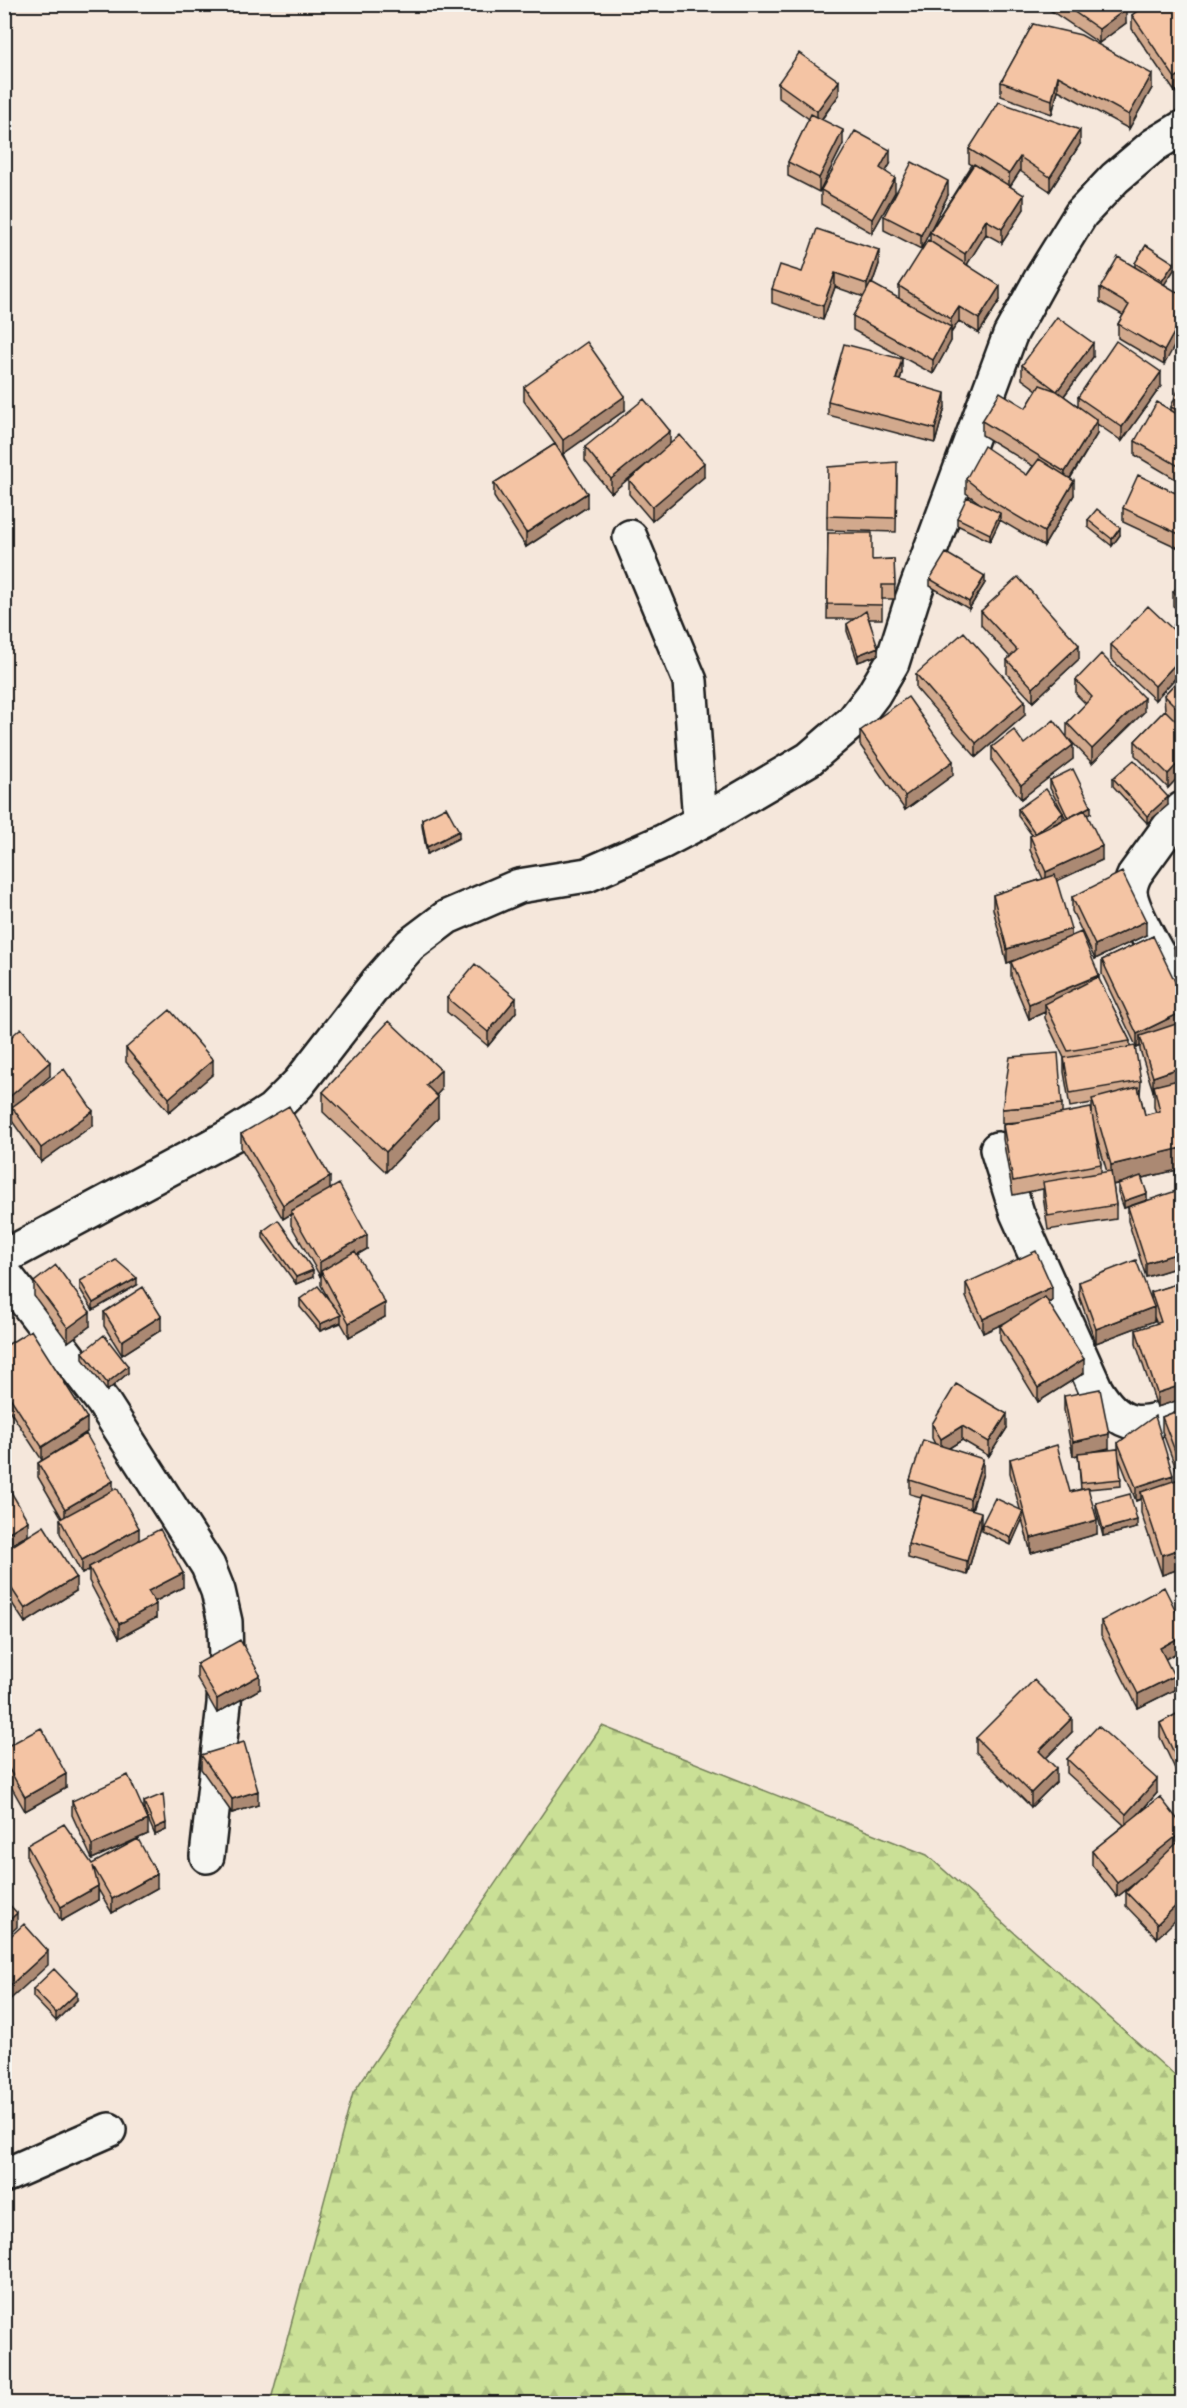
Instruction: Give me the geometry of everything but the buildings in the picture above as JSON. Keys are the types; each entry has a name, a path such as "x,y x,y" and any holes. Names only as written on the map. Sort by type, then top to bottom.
{"street":[{"path":"4,1257 234,1134 272,1110 299,1083 379,980 410,945 447,917 519,886 587,875 662,842 809,759 853,721 873,695 892,663 912,600 1010,335 1081,214 1115,178 1154,145 1182,128"},
{"path":"630,537 690,681 708,817"},
{"path":"1182,809 1135,874 1130,885 1132,898 1139,915 1182,997"},
{"path":"997,1149 1017,1213 1103,1402 1114,1413 1135,1423 1182,1412"},
{"path":"4,1273 103,1402 208,1566 218,1591 225,1622 226,1660 224,1704 207,1856"},
{"path":"4,2176 109,2130"}],"green space":[{"path":"602,1726 927,1855 1182,2082 1182,2403 270,2403 353,2093"}]}
